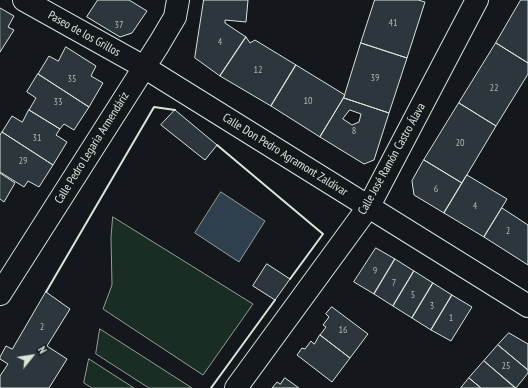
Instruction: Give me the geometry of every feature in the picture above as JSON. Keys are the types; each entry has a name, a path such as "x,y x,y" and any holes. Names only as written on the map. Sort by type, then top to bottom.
{"street":[{"name":"Paseo de los Grillos","path":"24,0 144,67"},
{"name":"Calle Pedro Legaria Armendáriz","path":"0,294 175,17 178,0"},
{"name":"Calle José Ramón Castro Álava","path":"236,388 369,206 477,0"},
{"name":"Calle Don Pedro Agramont Zaldívar","path":"144,67 528,306"}],"green space":[{"path":"113,217 253,304 203,375 103,309 112,285 111,238"},
{"path":"100,329 192,388 149,388 96,354"},
{"path":"89,359 134,388 92,388 84,383"}],"water":[{"path":"221,192 265,221 239,262 195,233"}],"building":[{"path":"98,0 129,0 147,11 132,33 120,37 87,17"},
{"path":"204,0 248,0 246,22 225,20 225,23 246,37 220,76 195,58"},
{"path":"375,0 418,0 425,2 407,58 361,43"},
{"path":"521,0 528,0 528,63 496,43"},
{"path":"0,8 14,16 8,27 14,30 0,52"},
{"path":"246,37 250,43 255,40 296,65 271,106 220,76"},
{"path":"361,43 407,58 389,113 344,98"},
{"path":"496,43 528,63 528,74 496,126 459,103"},
{"path":"66,47 96,66 91,76 103,83 89,107 38,74 49,56 58,61"},
{"path":"296,65 345,95 320,137 271,106"},
{"path":"38,74 89,107 74,130 64,124 60,129 29,110 36,98 27,92"},
{"path":"344,98 389,113 374,160 364,164 320,137","holes":["350,110 361,114 359,122 352,125 343,119"]},
{"path":"459,103 496,126 462,183 424,160"},
{"path":"29,110 60,129 56,135 67,142 53,165 2,132 12,116 22,122"},
{"path":"175,110 217,145 205,160 161,125"},
{"path":"2,132 53,165 39,187 28,181 24,187 0,172 0,136"},
{"path":"424,160 462,183 444,213 414,195 412,181"},
{"path":"0,173 15,183 4,202 0,199"},
{"path":"467,175 507,199 484,237 444,213"},
{"path":"502,208 528,225 528,265 484,237"},
{"path":"376,248 395,259 374,294 354,282"},
{"path":"395,259 414,271 393,306 374,294"},
{"path":"267,264 290,279 275,300 253,286"},
{"path":"414,271 433,283 412,318 393,306"},
{"path":"433,283 452,295 431,330 412,318"},
{"path":"46,292 70,309 47,346 67,359 49,388 0,388 0,376 8,364 0,359 0,357 6,346 12,349"},
{"path":"452,295 472,307 451,341 431,330"},
{"path":"332,307 368,334 350,358 320,335 326,327 323,325 329,317 326,314"},
{"path":"509,333 528,344 528,370 498,345"},
{"path":"320,335 350,358 332,382 297,355 302,348 305,349 311,341 314,344"},
{"path":"498,345 528,370 528,373 516,388 484,361"},
{"path":"484,361 515,388 481,388 469,378"},
{"path":"285,378 299,388 272,388 277,382 280,384"},
{"path":"469,378 481,388 461,388"}],"wall":[{"path":"46,292 154,107 175,110"},
{"path":"217,145 323,234 290,279"},
{"path":"211,388 275,300"}]}
